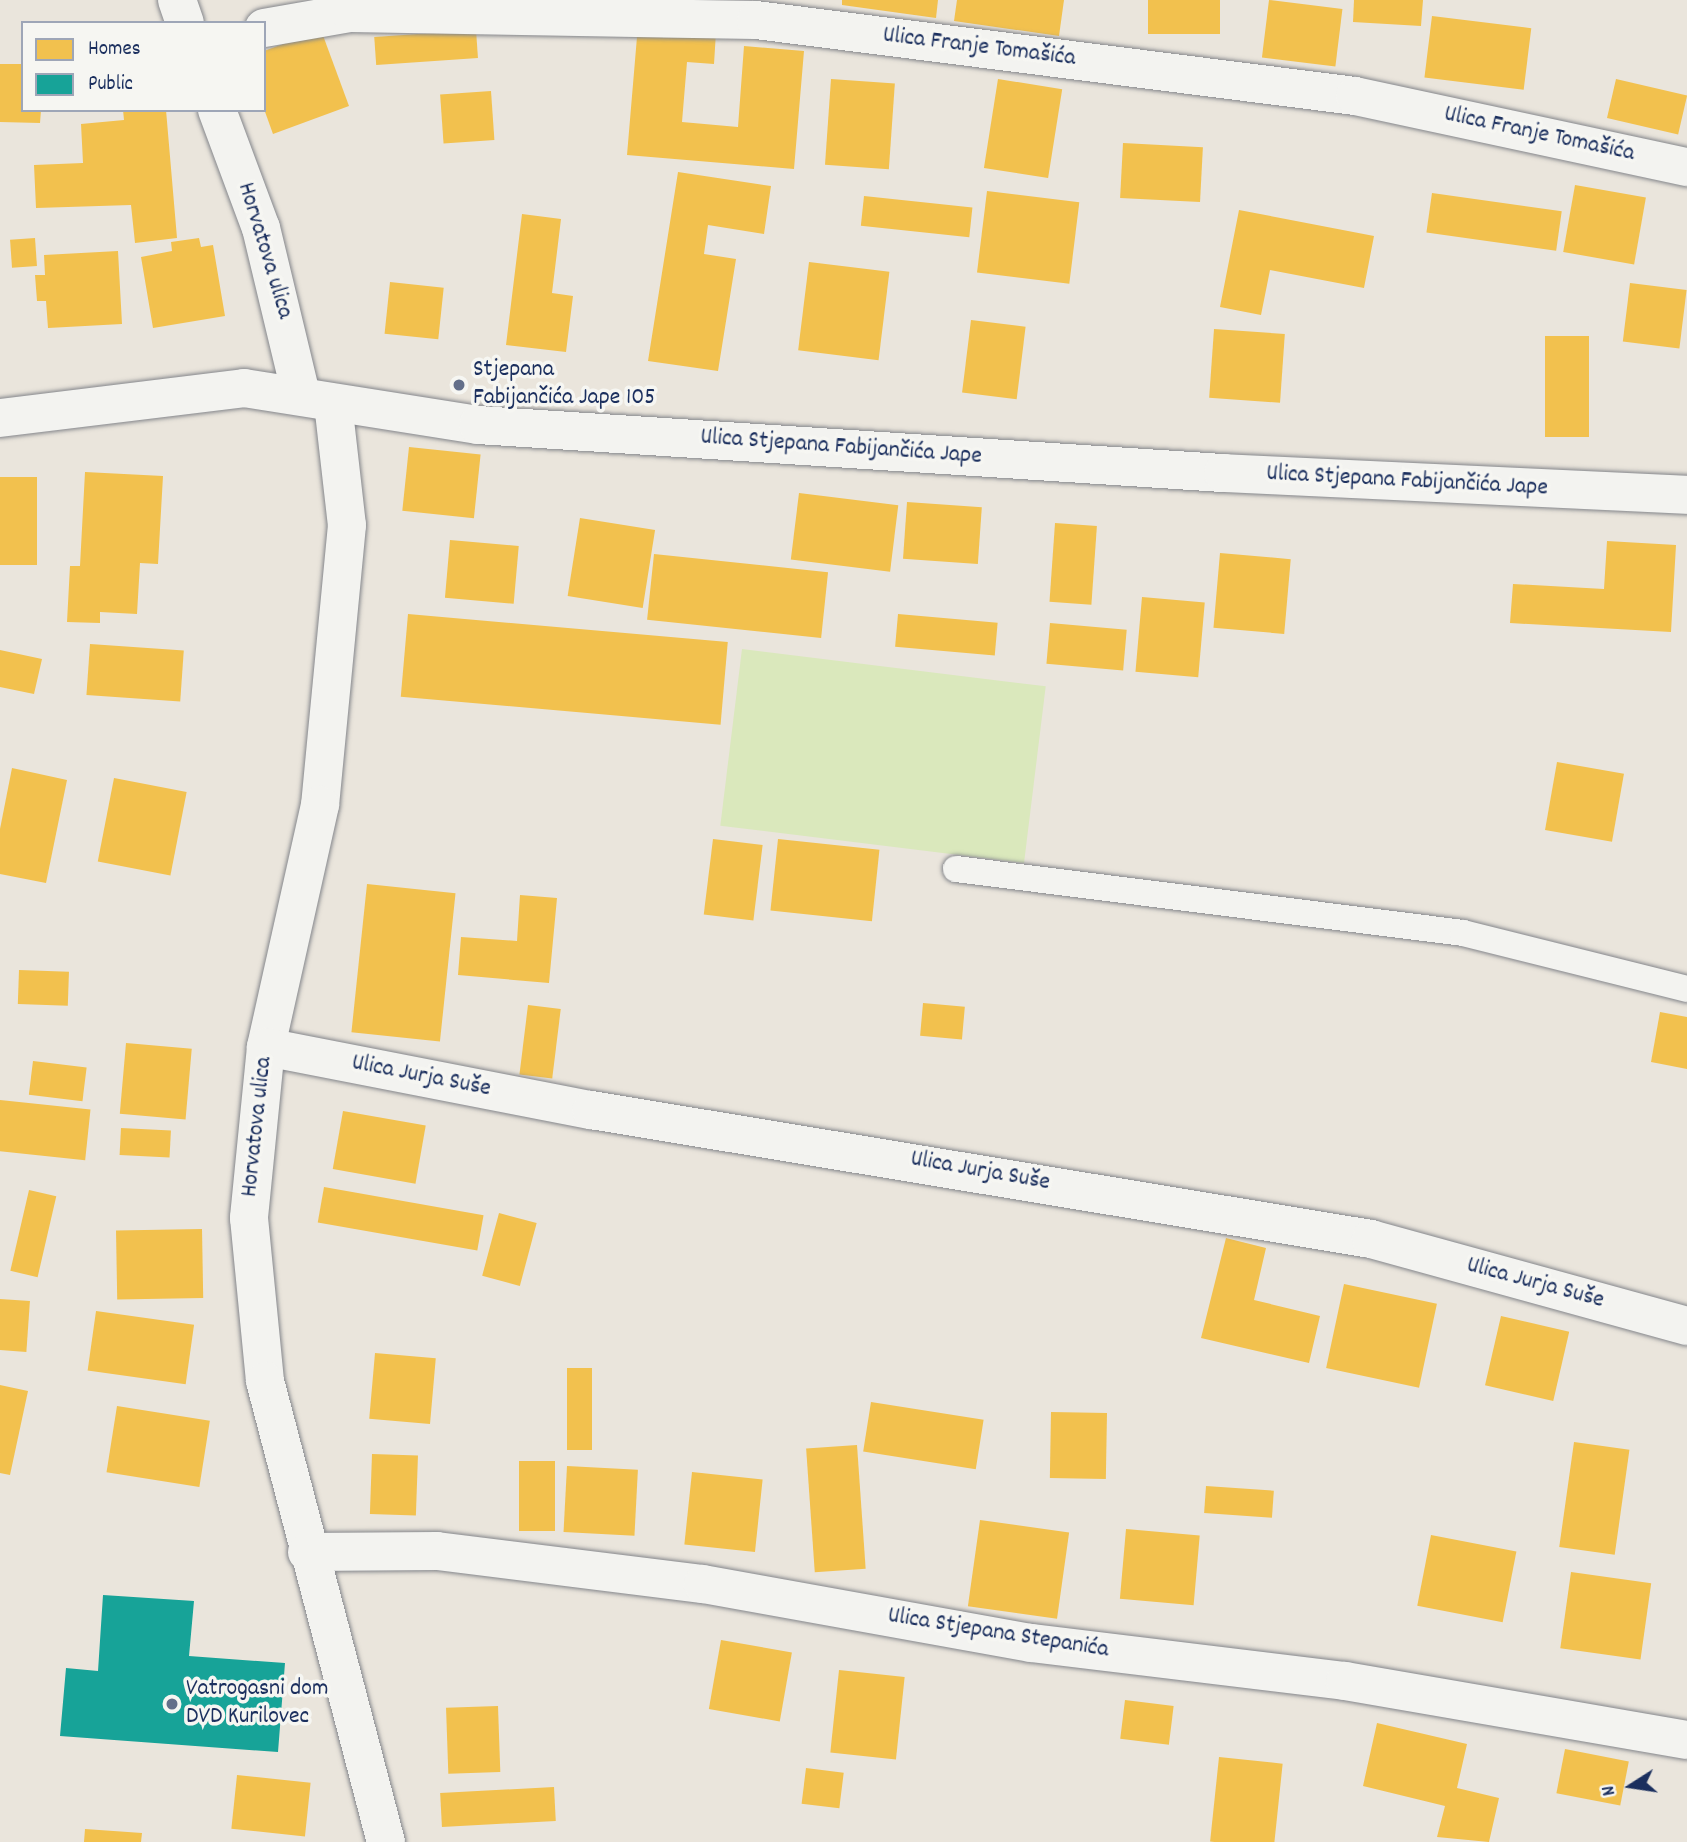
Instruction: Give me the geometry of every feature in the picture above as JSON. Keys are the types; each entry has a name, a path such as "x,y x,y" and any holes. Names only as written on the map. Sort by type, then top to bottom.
{"street":[{"path":"177,0 184,21"},
{"name":"Ulica Franje Tomašića","path":"266,28 350,13 756,20 1355,96 1687,167"},
{"name":"Horvatova ulica","path":"218,112 261,228 317,399 347,525 320,805 266,1047 249,1218 265,1381 307,1552 386,1842"},
{"name":"Ulica Stjepana Fabijančića Jape","path":"0,418 244,388 478,425 1223,473 1687,495"},
{"name":"Ulica Jurja Suše","path":"266,1047 592,1110 1371,1238 1687,1326"},
{"name":"Ulica Stjepana Stepanića","path":"307,1552 437,1551 703,1584 1031,1643 1345,1681 1687,1740"}],"lane":[{"path":"956,869 1463,933 1687,989"}],"green space":[{"path":"742,649 1046,686 1024,863 720,826"}],"building: Homes":[{"path":"842,0 938,0 936,18 842,5"},
{"path":"957,0 1064,0 1059,36 954,21"},
{"path":"1148,0 1220,0 1220,34 1148,34"},
{"path":"1269,0 1342,9 1335,67 1262,58"},
{"path":"1354,0 1423,0 1421,26 1353,22"},
{"path":"1432,16 1531,28 1524,90 1424,78"},
{"path":"638,25 716,32 714,64 687,62 682,122 738,127 744,46 804,51 794,169 627,155"},
{"path":"321,30 349,106 273,134 265,112 266,50"},
{"path":"476,30 478,58 376,65 374,37"},
{"path":"0,64 21,64 21,112 41,112 40,123 0,122"},
{"path":"831,79 895,83 889,169 825,165"},
{"path":"998,79 1062,89 1048,178 984,168"},
{"path":"1616,79 1687,95 1678,134 1607,118"},
{"path":"491,91 494,140 444,143 440,95"},
{"path":"123,112 166,112 177,238 135,243 131,205 36,208 34,165 83,163 81,124 124,120"},
{"path":"1123,143 1203,147 1200,202 1120,198"},
{"path":"678,172 771,186 764,234 708,225 704,254 736,259 718,371 648,361"},
{"path":"1575,185 1646,198 1634,264 1563,252"},
{"path":"987,191 1079,202 1069,284 977,272"},
{"path":"1432,193 1562,211 1556,251 1426,233"},
{"path":"864,196 972,207 969,237 861,226"},
{"path":"1239,210 1374,236 1364,288 1270,270 1261,315 1220,307"},
{"path":"522,214 561,219 552,293 573,296 566,352 506,345"},
{"path":"35,238 37,266 12,268 10,240"},
{"path":"199,238 201,247 213,245 225,316 153,328 141,257 172,251 171,242"},
{"path":"118,251 122,324 48,328 46,301 37,301 35,275 45,275 44,255"},
{"path":"809,262 889,272 879,360 798,350"},
{"path":"390,282 444,288 438,339 385,334"},
{"path":"1630,283 1687,290 1679,349 1623,342"},
{"path":"971,320 1026,327 1017,399 962,392"},
{"path":"1214,329 1285,334 1280,403 1209,398"},
{"path":"1545,336 1589,336 1589,437 1545,437"},
{"path":"409,447 481,455 474,518 402,511"},
{"path":"85,472 163,476 158,564 140,563 137,614 100,612 100,623 67,622 70,566 80,566"},
{"path":"0,477 37,477 37,565 0,565"},
{"path":"799,493 898,505 890,572 791,560"},
{"path":"907,502 982,507 978,564 903,559"},
{"path":"580,518 655,530 643,608 568,596"},
{"path":"1055,523 1097,526 1091,605 1049,602"},
{"path":"450,540 519,546 514,604 445,598"},
{"path":"1607,541 1676,545 1671,632 1510,623 1513,584 1604,589"},
{"path":"1220,553 1291,559 1284,634 1213,628"},
{"path":"654,554 828,572 821,638 647,620"},
{"path":"1142,597 1205,602 1198,677 1135,672"},
{"path":"408,614 728,642 721,725 401,697"},
{"path":"898,614 998,623 995,656 895,647"},
{"path":"1050,623 1127,630 1123,671 1046,664"},
{"path":"90,644 184,651 180,701 86,695"},
{"path":"0,650 42,659 34,694 0,687"},
{"path":"1557,762 1624,774 1612,842 1545,830"},
{"path":"12,768 67,780 46,883 0,874 0,829"},
{"path":"114,778 187,792 170,876 98,861"},
{"path":"713,839 763,845 753,921 704,914"},
{"path":"778,839 879,850 872,921 770,911"},
{"path":"367,884 456,893 440,1041 351,1032"},
{"path":"520,895 557,898 549,983 458,975 461,937 517,941"},
{"path":"19,970 69,972 68,1006 18,1004"},
{"path":"923,1003 965,1007 962,1040 920,1036"},
{"path":"528,1005 561,1009 552,1078 519,1074"},
{"path":"1660,1012 1687,1017 1687,1069 1651,1062"},
{"path":"126,1043 192,1049 186,1119 120,1114"},
{"path":"33,1061 87,1068 82,1101 29,1095"},
{"path":"0,1100 91,1110 85,1160 0,1151"},
{"path":"343,1111 426,1126 415,1184 333,1169"},
{"path":"121,1128 171,1131 170,1158 120,1155"},
{"path":"324,1187 484,1215 477,1251 318,1222"},
{"path":"29,1190 56,1196 38,1277 10,1271"},
{"path":"499,1213 537,1223 520,1286 482,1276"},
{"path":"202,1229 203,1298 117,1299 116,1231"},
{"path":"1226,1238 1266,1248 1254,1300 1320,1316 1309,1363 1201,1338"},
{"path":"1344,1284 1437,1304 1419,1388 1326,1368"},
{"path":"0,1299 30,1301 26,1352 0,1350"},
{"path":"96,1311 194,1325 186,1384 88,1370"},
{"path":"1501,1316 1569,1332 1553,1401 1485,1385"},
{"path":"375,1353 436,1358 430,1424 369,1419"},
{"path":"567,1368 592,1368 592,1450 567,1450"},
{"path":"0,1385 28,1391 10,1475 0,1473"},
{"path":"871,1402 984,1420 976,1469 863,1451"},
{"path":"117,1406 210,1421 199,1487 107,1472"},
{"path":"1051,1412 1107,1413 1106,1479 1050,1478"},
{"path":"1574,1442 1629,1450 1615,1555 1559,1547"},
{"path":"857,1445 866,1569 815,1572 806,1449"},
{"path":"372,1454 418,1456 416,1516 370,1514"},
{"path":"519,1461 555,1461 555,1531 519,1531"},
{"path":"567,1466 638,1470 634,1536 564,1532"},
{"path":"692,1472 763,1479 755,1552 684,1545"},
{"path":"1206,1486 1274,1491 1272,1518 1204,1513"},
{"path":"980,1520 1069,1533 1057,1619 968,1606"},
{"path":"1126,1529 1200,1535 1194,1605 1120,1599"},
{"path":"1431,1535 1516,1552 1503,1622 1417,1606"},
{"path":"1571,1572 1651,1583 1640,1660 1560,1648"},
{"path":"721,1640 792,1653 780,1721 709,1709"},
{"path":"839,1670 905,1677 896,1759 830,1753"},
{"path":"1125,1700 1174,1706 1169,1745 1120,1739"},
{"path":"498,1706 500,1772 448,1774 446,1708"},
{"path":"1377,1723 1467,1744 1457,1788 1499,1798 1489,1842 1437,1837 1445,1806 1363,1786"},
{"path":"1565,1749 1629,1761 1620,1806 1556,1793"},
{"path":"1219,1757 1283,1764 1274,1842 1210,1842"},
{"path":"806,1768 844,1773 839,1808 802,1804"},
{"path":"237,1775 311,1783 305,1836 231,1829"},
{"path":"554,1787 556,1821 442,1827 440,1793"},
{"path":"85,1829 142,1833 141,1842 84,1842"}],"building: Public":[{"name":"Vatrogasni dom DVD Kurilovec","path":"103,1595 194,1601 189,1656 285,1663 278,1752 60,1736 66,1668 98,1671"}],"place":[{"name":"Stjepana Fabijančića Jape 105","path":"459,385"},
{"name":"Vatrogasni dom DVD Kurilovec","path":"172,1704"}]}
